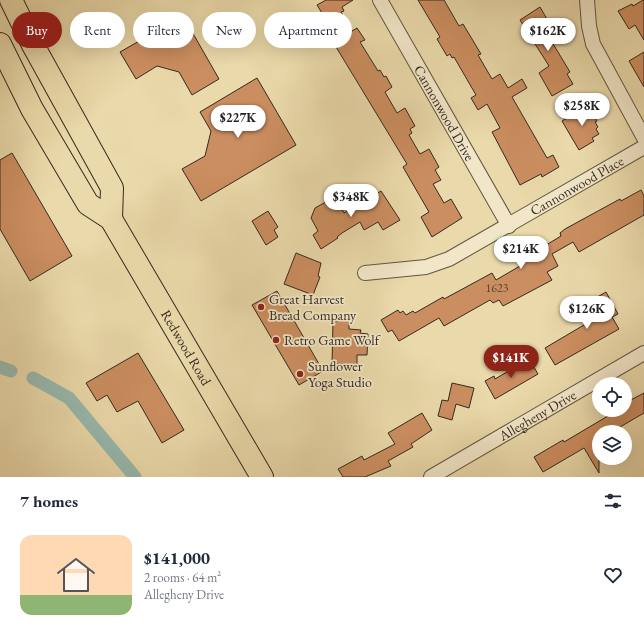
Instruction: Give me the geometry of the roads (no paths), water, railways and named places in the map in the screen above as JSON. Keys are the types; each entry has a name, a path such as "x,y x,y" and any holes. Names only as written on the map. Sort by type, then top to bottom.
{"main road":[{"path":"11,0 112,188 111,219"},
{"path":"0,41 19,61 39,89 80,127"},
{"name":"Redwood Road","path":"0,44 32,109 88,204 111,219 262,477"}],"street":[{"name":"Cannonwood Drive","path":"380,0 509,226"},
{"path":"588,0 589,26 596,53 644,138"},
{"name":"Cannonwood Place","path":"365,274 414,270 438,264 461,254 644,147"},
{"name":"Allegheny Drive","path":"431,477 644,353"}],"waterway":[{"path":"0,367 11,371"},
{"path":"33,378 69,398 135,477"}],"place":[{"name":"Great Harvest Bread Company","path":"261,307"},
{"name":"Retro Game Wolf","path":"276,340"},
{"name":"Sunflower Yoga Studio","path":"300,374"}]}
